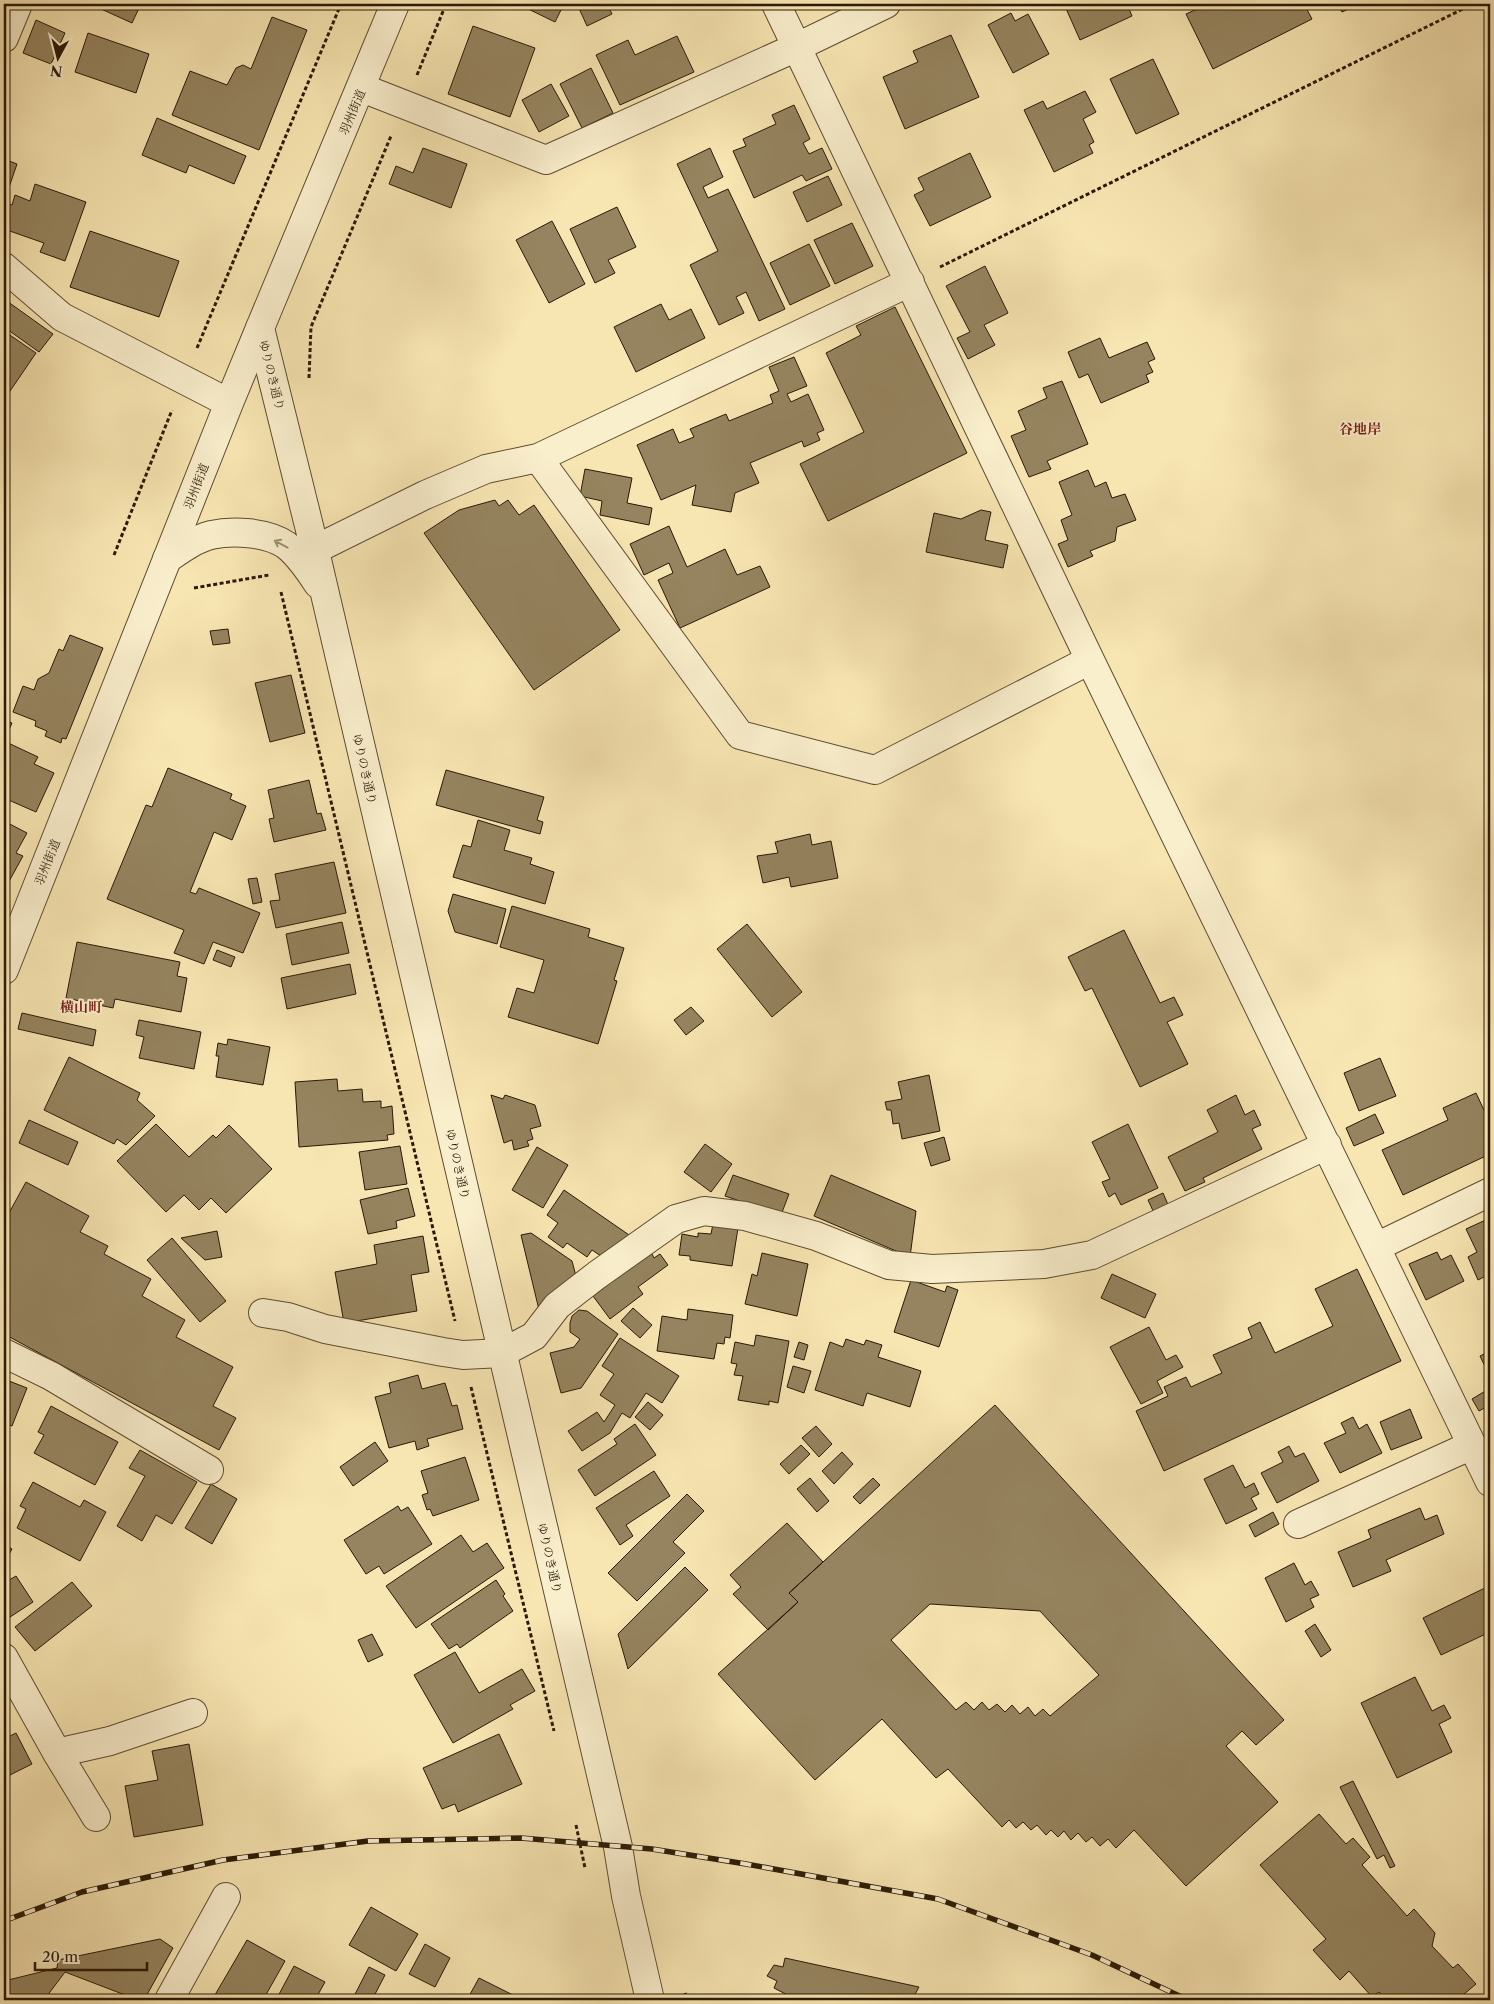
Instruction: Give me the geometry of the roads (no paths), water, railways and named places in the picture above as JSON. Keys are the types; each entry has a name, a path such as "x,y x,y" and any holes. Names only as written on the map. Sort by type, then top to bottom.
{"street":[{"path":"4,38 18,4"},
{"name":"羽州街道","path":"4,970 229,403 362,88 395,4"},
{"path":"776,4 1090,660 1490,1482"},
{"path":"362,88 546,160 797,47 886,4"},
{"path":"4,268 62,317 229,403"},
{"path":"314,550 425,495 486,469 538,458 910,282"},
{"name":"ゆりのき通り","path":"260,328 314,550 618,1847 626,1896 650,2000"},
{"path":"538,458 740,735 875,770 1090,660"},
{"path":"167,560 185,546 210,535 236,533 261,536 286,546 302,561 324,593"},
{"path":"263,1313 288,1317 325,1329 463,1354 502,1353 534,1336 557,1306 605,1269 676,1219 704,1211 745,1216 816,1236 889,1265 932,1269 1044,1264 1092,1255 1327,1145"},
{"path":"1376,1247 1490,1192"},
{"path":"4,1353 50,1376 209,1470"},
{"path":"1298,1524 1472,1445"},
{"path":"4,1658 57,1753 96,1817"},
{"path":"57,1753 110,1740 193,1713"},
{"path":"169,2000 226,1897"}],"railway":[{"path":"4,1921 82,1892 223,1860 368,1841 521,1838 652,1849 938,1899 1092,1955 1188,2000"}],"district":[{"name":"谷地岸","path":"1360,429"},
{"name":"横山町","path":"81,1007"}]}
